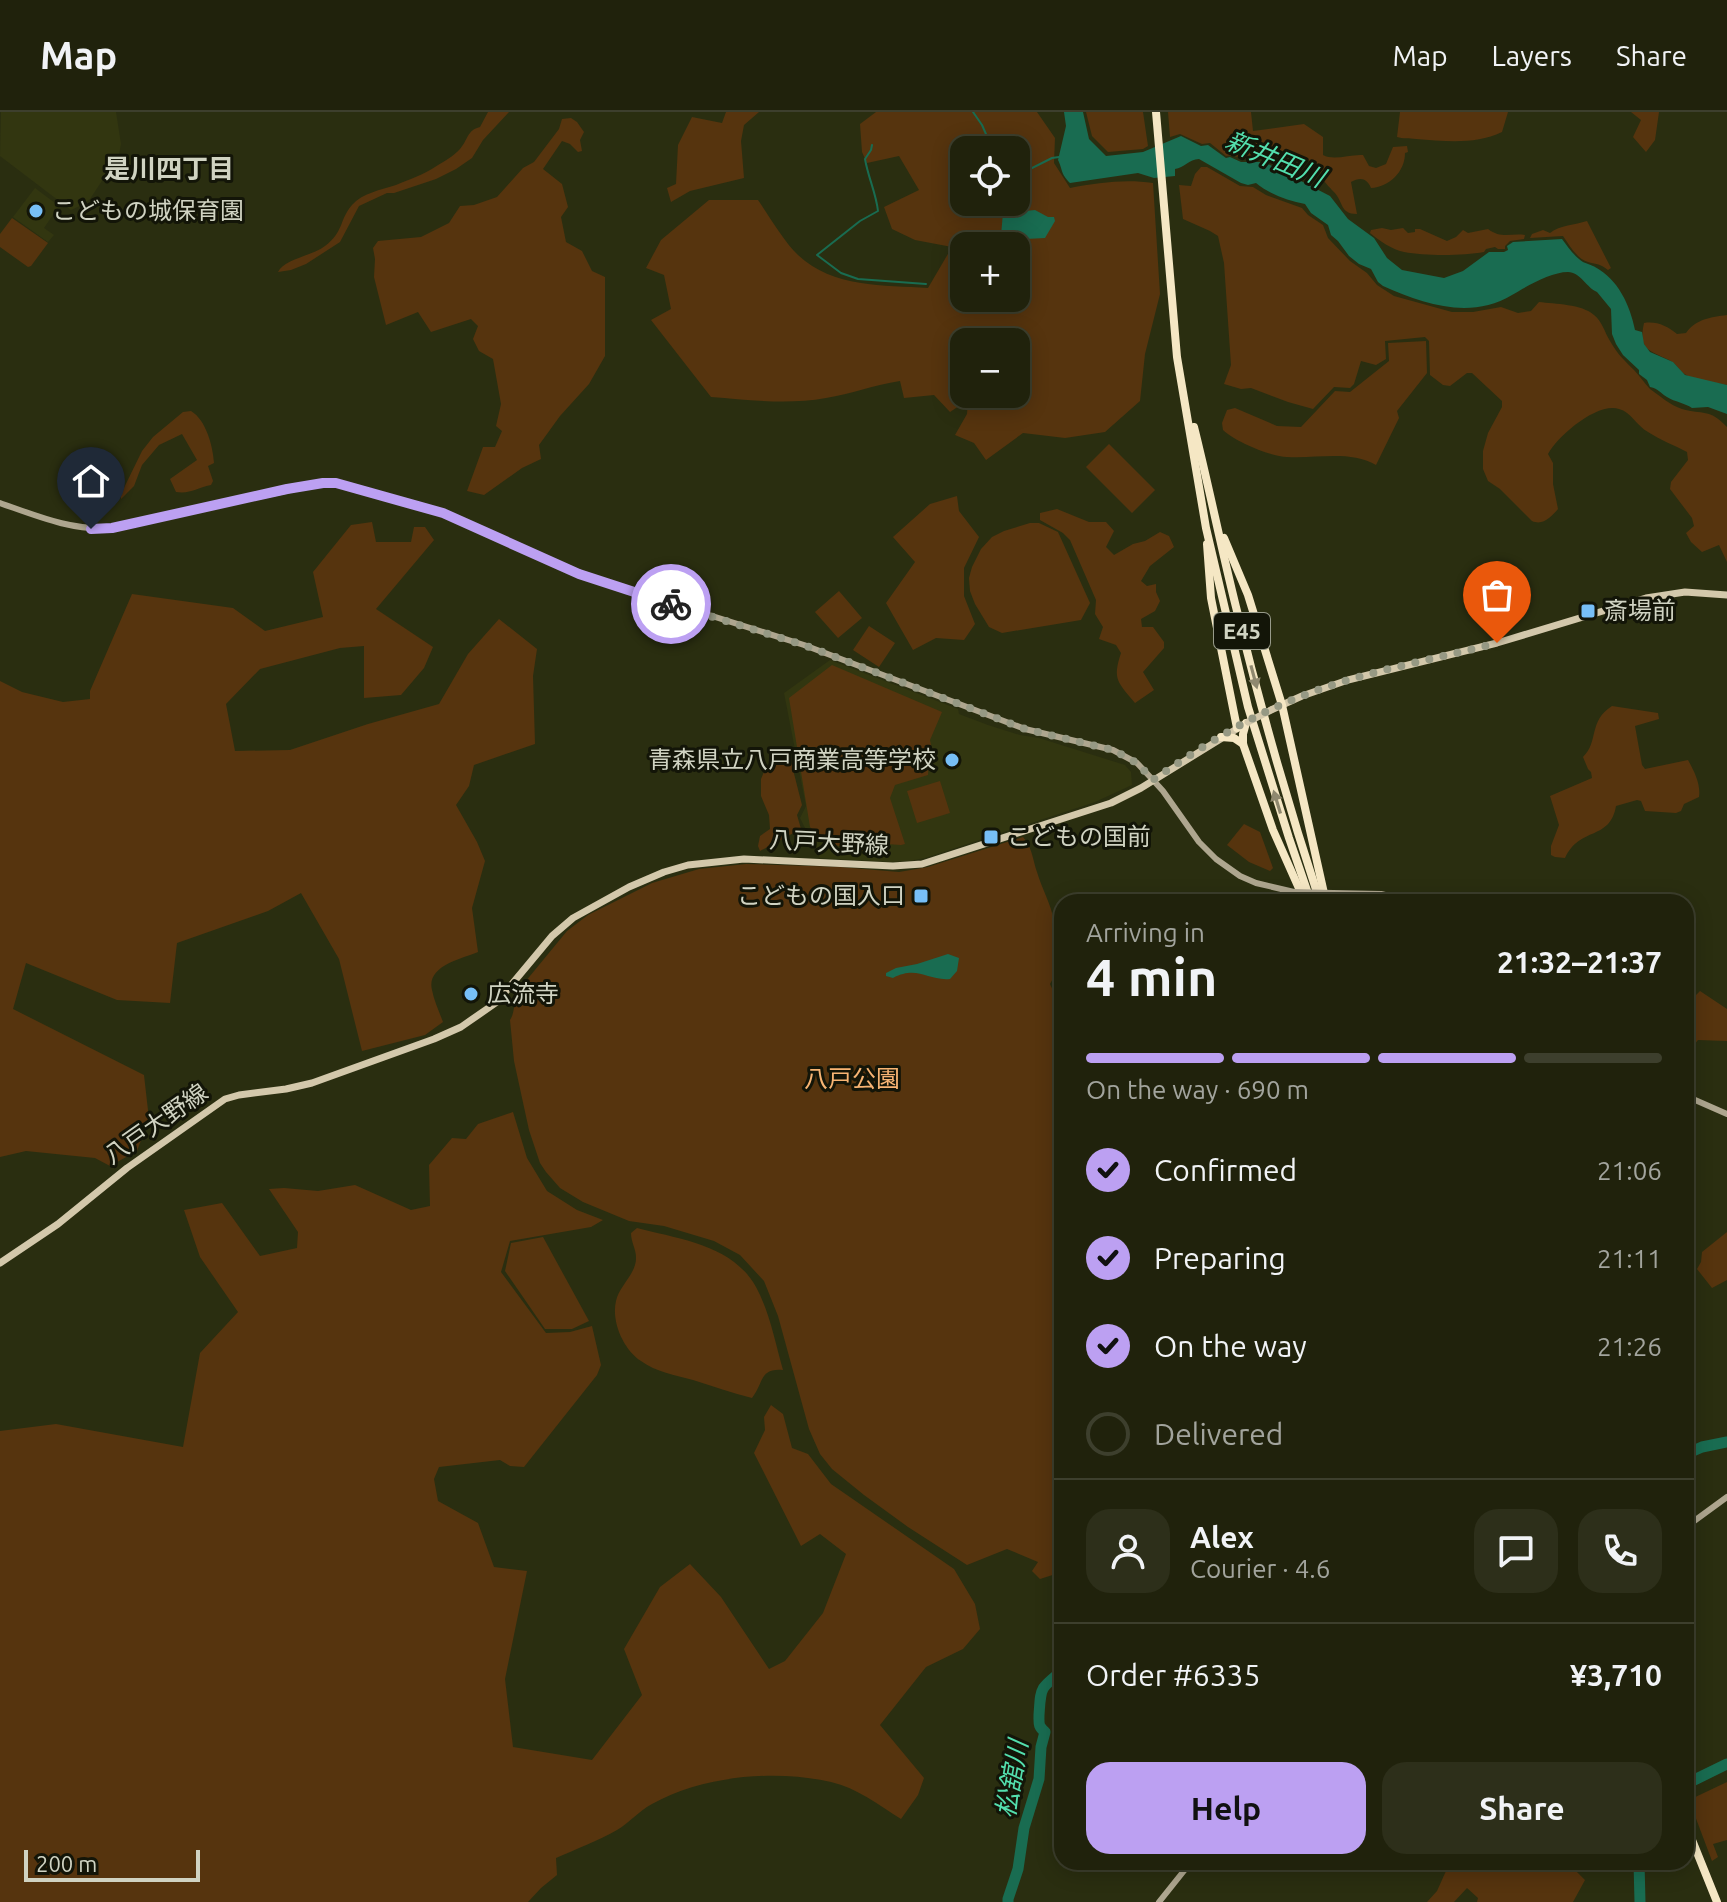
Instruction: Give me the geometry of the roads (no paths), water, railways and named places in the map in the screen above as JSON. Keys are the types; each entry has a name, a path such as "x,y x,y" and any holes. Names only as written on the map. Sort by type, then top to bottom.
{"highway":[{"name":"E45","path":"1156,112 1177,357 1206,528 1248,707 1308,894"},
{"name":"E45","path":"1177,357 1260,701 1317,894"},
{"path":"1218,527 1248,595 1282,705 1324,894"},
{"path":"1206,528 1211,598 1237,728"},
{"path":"1247,723 1243,744 1273,830 1301,894"},
{"path":"1221,737 1234,738 1243,744"},
{"path":"1694,1845 1717,1902"}],"main road":[{"path":"0,503 49,520 91,529 112,528 309,485 347,485 443,513 579,574 804,645 1025,729 1113,750 1137,763 1216,859 1256,883 1294,892 1381,894"},
{"name":"八戸大野線","path":"0,1263 49,1231 139,1159 225,1099 312,1083 461,1027 497,1002 552,936 573,918 647,878 688,865 744,859 914,866 1092,810 1129,794 1271,710 1348,680 1497,643 1646,598 1685,592 1727,595"},
{"path":"1694,1100 1727,1114"},
{"path":"1694,1521 1727,1497"},
{"path":"1159,1902 1185,1870"}],"waterway":[{"path":"973,112 987,136"},
{"path":"872,145 865,159 878,211 860,221 817,255 841,273 858,279 926,284"},
{"path":"1030,169 1059,157"},
{"name":"松舘川","path":"1694,1450 1727,1442"},
{"name":"松舘川","path":"1008,1902 1018,1869 1024,1828 1039,1779 1045,1732 1039,1723 1041,1694 1054,1678"},
{"path":"1694,1780 1727,1764"},
{"path":"1639,1870 1640,1902"}],"place":[{"name":"こどもの城保育園","path":"36,211"},
{"name":"斎場前","path":"1588,611"},
{"name":"青森県立八戸商業高等学校","path":"952,760"},
{"name":"こどもの国前","path":"991,837"},
{"name":"こどもの国入口","path":"921,896"},
{"name":"広流寺","path":"471,994"}],"district":[{"name":"是川四丁目","path":"169,169"}],"water label":[{"name":"新井田川","path":"1275,159"}],"park label":[{"name":"八戸公園","path":"852,1079"}]}
